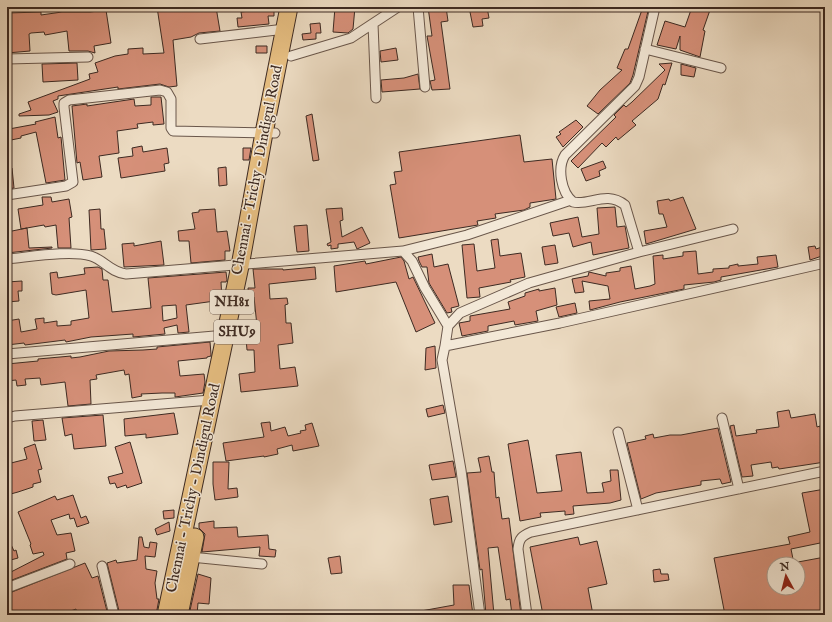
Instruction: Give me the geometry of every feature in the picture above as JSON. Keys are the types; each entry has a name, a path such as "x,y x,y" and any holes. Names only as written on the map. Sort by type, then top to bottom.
{"highway":[{"name":"Chennai - Trichy - Dindigul Road","path":"289,7 289,43"},
{"name":"Chennai - Trichy - Dindigul Road","path":"166,615 185,557 246,265 270,133 289,43 301,7"},
{"name":"Chennai - Trichy - Dindigul Road","path":"179,615 185,557 211,400 226,335 246,265"}],"street":[{"path":"200,39 289,43 344,41 398,7"},
{"path":"418,7 425,87"},
{"path":"639,252 625,205 620,201 596,198 578,203 571,200 567,194 560,170 563,158 635,86 655,7"},
{"path":"373,24 376,98"},
{"path":"645,49 721,68"},
{"path":"7,59 88,57"},
{"path":"7,195 66,186 73,182 64,107 64,103 69,100 160,90 167,92 171,99 171,128 173,131 270,133"},
{"path":"7,259 74,254 86,255 93,257 110,269 126,274 246,265 403,250 467,235 571,200"},
{"path":"448,330 460,313 468,308 529,283 639,252 733,229"},
{"path":"403,250 412,261 448,330 449,345 442,360 461,470 480,615"},
{"path":"449,345 560,323 825,263"},
{"path":"7,354 226,335"},
{"path":"7,418 15,416 211,400"},
{"path":"722,418 739,489"},
{"path":"618,432 638,510"},
{"path":"527,615 518,549 518,540 522,536 531,532 825,471"},
{"path":"185,557 262,564"},
{"path":"7,588 70,564"},
{"path":"102,566 114,615"}],"building":[{"path":"157,7 216,7 220,31 199,33 191,37 173,40 177,86 169,87 160,84 118,89 118,87 58,96 58,99 53,101 58,112 49,115 19,116 19,114 31,110 28,102 90,79 89,74 98,72 95,63 115,56 128,54 128,49 143,48 143,54 164,53"},
{"path":"248,7 274,7 274,16 268,16 269,24 238,27 237,18 242,18 241,12 249,11"},
{"path":"335,7 355,7 353,29 348,33 333,32"},
{"path":"428,7 446,7 448,21 441,22 450,89 432,90 430,81 435,80 427,36 432,36"},
{"path":"469,7 487,7 489,18 482,19 483,26 473,27"},
{"path":"643,7 649,7 630,83 598,114 587,106 600,90 622,70 617,68 625,49 628,49"},
{"path":"692,7 710,10 703,30 705,31 700,57 680,50 680,36 676,49 657,45 665,21 685,27"},
{"path":"106,10 111,43 94,46 95,53 88,51 69,51 67,31 45,35 44,32 31,33 29,34 30,51 7,53 7,36 9,36 7,13 41,12 41,15 62,12 90,12"},
{"path":"320,23 321,33 316,33 316,39 303,40 302,34 311,33 310,24"},
{"path":"256,46 267,46 267,53 256,53"},
{"path":"396,48 398,60 381,62 380,51"},
{"path":"77,63 78,80 43,82 42,64"},
{"path":"672,63 665,85 663,84 658,99 632,121 636,125 618,140 616,137 606,147 602,143 578,168 571,161 616,117 614,115 624,105 626,107 632,102 665,70 659,64"},
{"path":"681,64 696,68 694,77 681,75"},
{"path":"418,74 420,89 382,92 381,80 404,78"},
{"path":"151,97 161,97 164,124 153,125 153,122 137,124 138,128 117,131 119,153 99,156 102,177 83,180 80,162 77,163 72,106 87,104 87,106 134,99 135,106 151,105"},
{"path":"312,114 319,160 313,161 306,116"},
{"path":"55,117 58,138 61,137 65,180 46,183 36,132 11,140 9,129 36,124 35,122"},
{"path":"576,120 583,127 563,147 556,137 561,134 559,132"},
{"path":"520,135 524,162 552,159 556,199 530,203 530,207 524,210 495,214 496,218 477,221 478,225 399,238 390,185 396,184 394,172 402,171 399,152"},
{"path":"142,146 143,152 167,148 169,163 164,164 165,171 121,178 118,158 133,156 132,148"},
{"path":"243,148 251,148 249,160 243,160"},
{"path":"603,161 606,168 599,171 600,176 586,181 581,169"},
{"path":"226,167 227,185 219,186 218,168"},
{"path":"7,168 12,168 14,188 7,189"},
{"path":"42,197 51,197 52,202 69,199 72,217 69,218 71,248 58,248 56,225 45,227 44,225 21,229 18,209 43,205"},
{"path":"683,197 696,229 646,244 644,231 667,227 663,214 659,214 657,201 669,199 670,201"},
{"path":"615,207 617,227 625,226 629,248 593,255 591,242 573,247 569,233 553,236 550,223 578,217 582,237 599,234 597,208"},
{"path":"342,208 343,220 340,221 342,237 362,227 370,243 357,249 354,242 338,244 338,248 331,249 331,245 328,246 327,244 331,242 326,209"},
{"path":"100,209 101,229 104,229 106,249 91,250 89,210"},
{"path":"215,209 217,232 227,231 230,251 225,251 225,260 191,263 189,241 179,241 178,231 195,229 192,213 199,212 199,210"},
{"path":"307,225 309,251 297,252 294,226"},
{"path":"27,228 29,248 52,248 7,253 7,232"},
{"path":"498,239 500,256 521,253 525,277 510,280 511,282 479,288 480,297 467,298 462,245 474,244 477,271 495,268 491,240"},
{"path":"161,241 164,265 124,267 122,244 134,243 134,246"},
{"path":"555,245 558,263 545,265 542,247"},
{"path":"815,246 816,249 825,246 825,255 810,260 808,247"},
{"path":"696,251 698,274 713,272 713,269 729,268 729,266 738,264 738,266 758,264 757,257 776,255 778,267 721,277 721,280 714,282 684,285 684,289 620,302 590,310 589,301 610,299 608,286 582,281 584,292 575,293 572,279 588,276 589,272 606,276 606,273 620,271 620,268 631,266 635,289 650,286 655,284 653,256 663,255 663,259 683,256 683,252"},
{"path":"432,254 434,267 448,264 459,306 451,308 452,312 447,313 429,283 427,267 422,267 419,261 418,257"},
{"path":"401,257 404,261 409,279 413,277 435,323 416,332 396,282 336,292 334,266 365,261 366,264"},
{"path":"98,267 102,269 103,280 108,280 112,312 151,308 148,278 226,272 227,280 226,282 221,282 222,300 186,305 189,332 178,333 177,325 164,328 165,334 133,337 133,334 91,337 66,342 65,340 25,345 24,343 7,345 7,321 19,319 21,332 37,329 35,319 44,318 44,323 57,321 57,326 71,325 71,321 89,318 86,290 56,295 52,294 50,273 57,272 58,278 85,274 84,268","holes":["176,305 177,318 163,321 162,306"]},
{"path":"315,267 316,279 269,284 270,299 287,298 288,304 285,305 286,323 291,323 293,343 278,345 280,369 295,367 298,386 241,392 239,374 255,372 254,350 247,350 245,327 257,326 254,297 249,297 248,288 255,288 253,269 283,270"},
{"path":"22,281 22,291 18,291 19,301 7,302 7,282"},
{"path":"555,288 557,305 536,311 538,321 515,325 514,321 488,326 488,331 462,336 459,323 470,321 470,316 510,309 508,302 525,296 525,293 539,289 539,291"},
{"path":"575,303 577,313 559,317 556,307"},
{"path":"210,342 211,356 207,358 178,361 180,376 204,374 205,382 203,393 175,397 175,393 141,394 142,396 132,398 129,374 125,375 124,370 96,375 97,379 90,380 91,404 68,406 65,382 41,385 40,378 25,379 26,385 17,386 16,380 7,381 7,364 38,361 38,359 71,356 71,358 80,357 109,351 157,349 157,347"},
{"path":"435,346 436,368 425,370 426,348"},
{"path":"443,405 445,413 428,417 426,409"},
{"path":"789,410 791,418 815,414 817,427 820,426 821,431 825,430 825,462 779,469 778,467 772,468 771,462 751,465 753,476 742,477 730,426 734,425 736,436 757,433 756,430 779,427 777,412"},
{"path":"174,413 178,434 146,438 146,434 125,436 124,419"},
{"path":"103,415 106,446 74,449 72,434 65,436 62,418"},
{"path":"43,420 46,440 34,441 32,421"},
{"path":"270,422 271,431 285,427 288,436 301,433 300,431 306,430 305,425 312,423 319,446 293,451 292,445 277,449 278,454 226,461 223,443 264,437 261,423"},
{"path":"718,428 731,482 722,484 720,479 701,481 701,485 656,493 641,499 627,443 646,439 645,436 653,434 654,438 670,435 681,435"},
{"path":"528,440 537,493 562,491 556,455 581,452 587,493 604,492 602,483 611,481 610,470 618,470 621,500 610,503 573,506 574,514 565,515 565,511 540,513 541,517 520,521 508,444"},
{"path":"130,442 142,483 127,488 126,485 117,488 115,483 110,484 108,477 123,473 115,447"},
{"path":"35,444 42,469 38,470 41,482 33,484 33,487 7,495 7,464 27,459 24,448"},
{"path":"489,456 492,472 494,472 496,498 499,497 502,519 509,518 521,615 512,615 510,599 506,600 498,547 488,548 494,615 486,615 482,569 480,570 467,473 481,472 478,458"},
{"path":"453,461 456,477 432,480 429,465"},
{"path":"213,462 229,462 228,489 237,488 238,497 215,500"},
{"path":"825,489 825,542 791,549 792,556 766,556 766,596 806,596 806,561 825,557 825,615 725,615 714,558 790,544 788,537 810,532 802,493"},
{"path":"73,495 81,518 86,516 89,523 77,527 74,518 70,519 69,514 51,520 57,535 71,533 75,551 66,553 67,559 12,580 9,573 44,555 43,552 33,554 31,544 18,512 55,496 57,500"},
{"path":"448,496 452,522 434,525 430,499"},
{"path":"174,510 174,518 164,519 163,511"},
{"path":"214,521 214,528 237,527 238,537 268,535 269,549 276,550 275,557 259,556 260,547 202,552 205,534 199,528 199,523"},
{"path":"169,522 170,531 157,535 155,529"},
{"path":"7,536 14,551 16,550 18,558 7,561"},
{"path":"139,537 142,537 144,547 149,548 150,542 157,543 155,557 145,556 146,569 157,571 155,583 157,599 159,599 156,615 120,615 107,563 116,560 117,563 137,560"},
{"path":"578,537 580,545 597,541 607,584 588,588 593,615 543,615 530,547"},
{"path":"340,556 342,573 331,574 328,558"},
{"path":"85,563 92,578 98,576 108,615 77,615 76,609 60,615 10,615 7,608 7,594"},
{"path":"660,569 661,574 668,574 669,580 654,582 653,570"},
{"path":"198,574 211,578 209,604 198,603 197,615 189,615"},
{"path":"453,585 469,585 473,615 421,615 421,611 454,605"}]}
